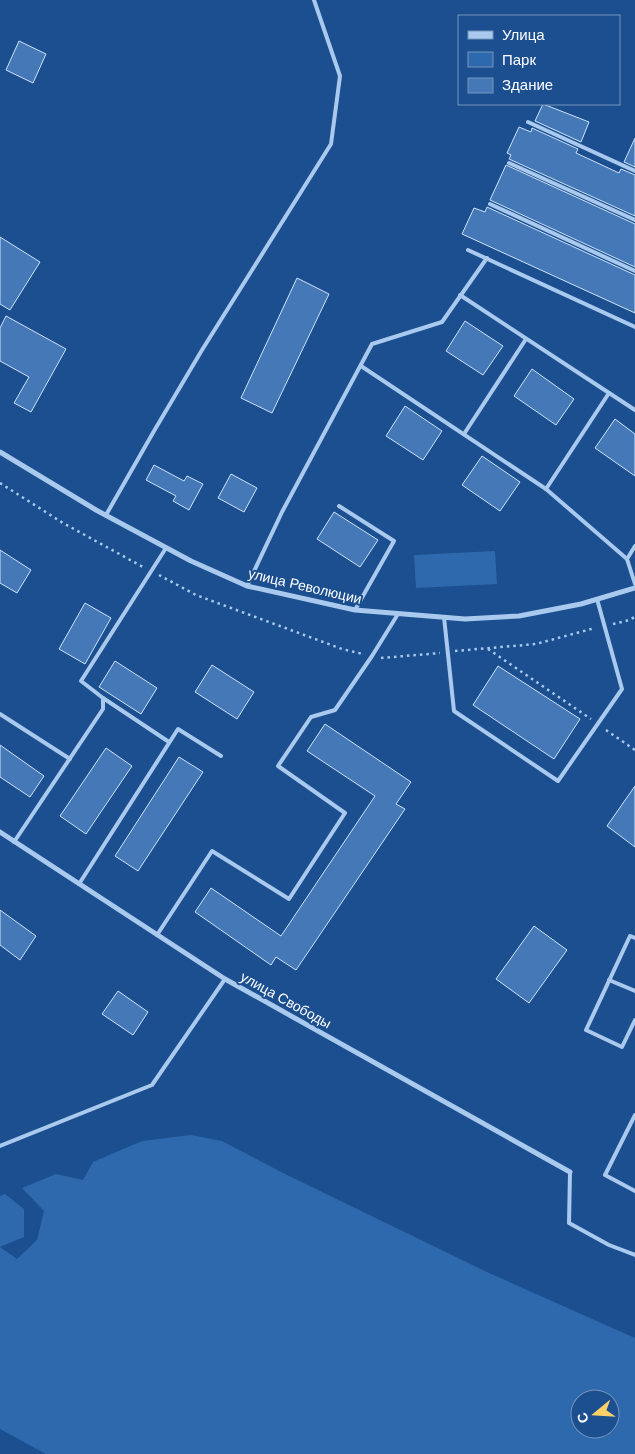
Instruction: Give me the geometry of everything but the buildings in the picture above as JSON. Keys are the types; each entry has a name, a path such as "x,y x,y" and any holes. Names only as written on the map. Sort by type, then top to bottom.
{"street":[{"name":"улица Революции","path":"0,452 166,548 246,586 355,610 464,619 519,616 581,604 635,588"},
{"name":"улица Свободы","path":"0,832 225,979 570,1172"}],"lane":[{"path":"106,515 202,350 331,144 340,76 314,0"},
{"path":"528,122 635,171"},
{"path":"509,163 635,220"},
{"path":"490,204 635,271"},
{"path":"468,250 635,327"},
{"path":"246,586 282,512 372,344 442,322 487,258"},
{"path":"460,295 635,410"},
{"path":"464,434 526,339"},
{"path":"361,366 546,489 628,559 635,584"},
{"path":"546,489 609,393"},
{"path":"339,506 394,541 355,610"},
{"path":"628,559 635,546"},
{"path":"166,548 81,681 169,742"},
{"path":"444,617 454,711 558,781 622,689 597,600"},
{"path":"157,935 212,851 289,899 345,813 278,766 311,717 335,710 398,614"},
{"path":"14,842 103,709 103,698"},
{"path":"0,714 70,760"},
{"path":"79,884 178,729 220,756"},
{"path":"635,938 630,936 586,1030 622,1047 635,1020"},
{"path":"0,1146 152,1085 225,979"},
{"path":"609,980 635,991"},
{"path":"635,1115 605,1175 635,1191"},
{"path":"570,1172 569,1222 609,1245 635,1255"}],"path":[{"path":"487,648 635,750"}],"green space":[{"path":"495,551 497,584 416,588 414,555"},
{"path":"191,1135 222,1141 283,1173 489,1273 635,1338 635,1454 46,1454 0,1429 0,1247 17,1259 37,1240 44,1211 22,1188 56,1174 83,1180 93,1162 142,1141"},
{"path":"5,1194 24,1209 24,1237 0,1247 0,1196"}]}
